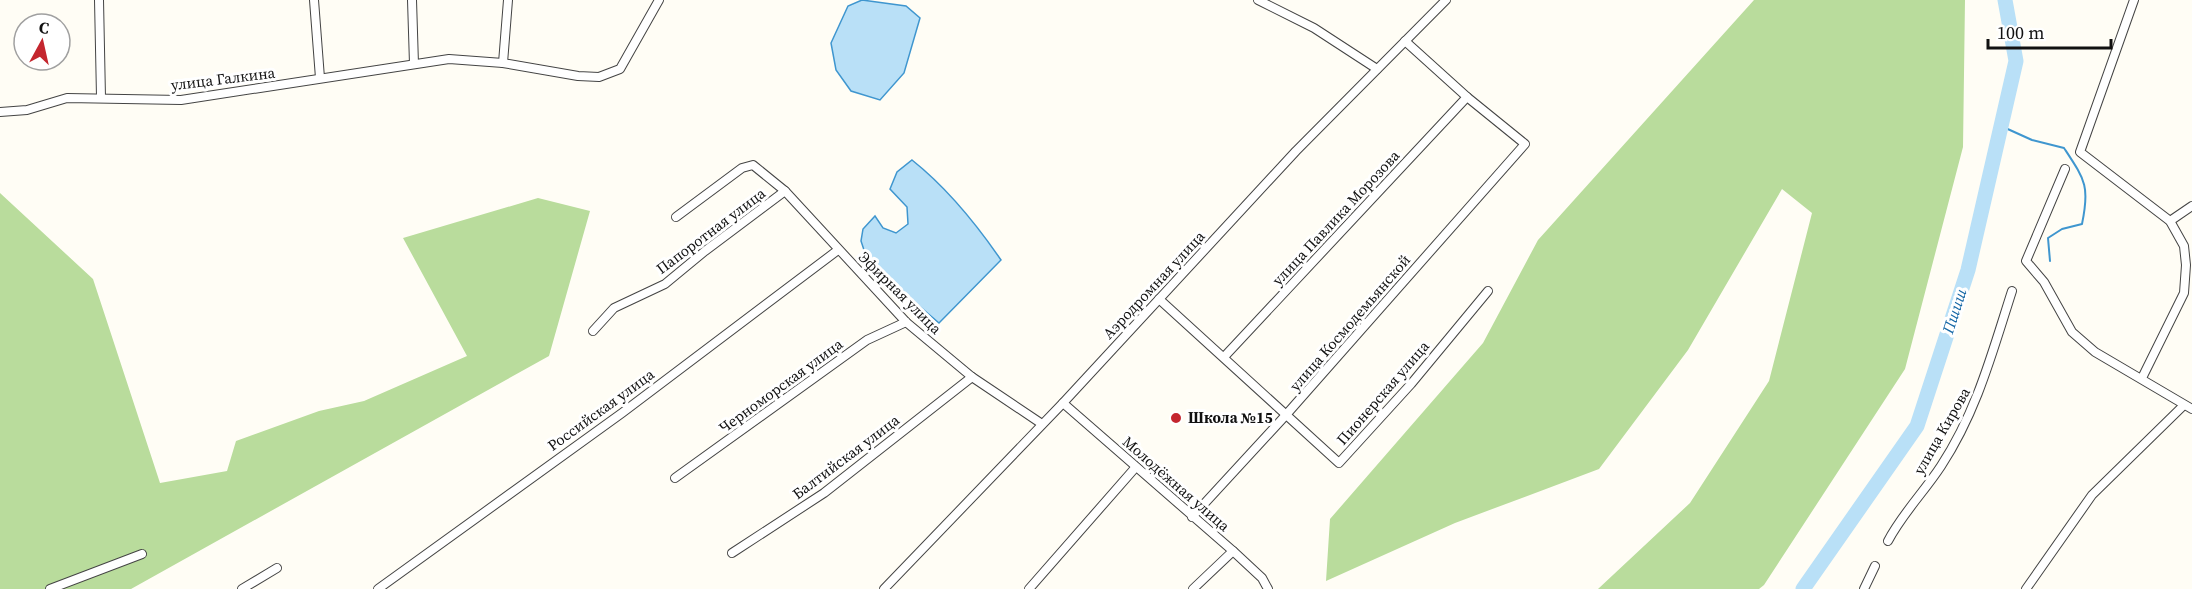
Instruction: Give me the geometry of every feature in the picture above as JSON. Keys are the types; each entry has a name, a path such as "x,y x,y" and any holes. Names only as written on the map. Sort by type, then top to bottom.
{"street":[{"path":"99,0 101,97"},
{"path":"314,0 320,78"},
{"path":"412,0 414,64"},
{"path":"503,63 508,0"},
{"name":"улица Галкина","path":"0,112 27,110 67,98 181,100 449,59 503,63 578,76 599,77 620,69 659,0"},
{"path":"1258,0 1314,28 1377,69"},
{"name":"Аэродромная улица","path":"884,589 1063,403 1296,151 1446,0"},
{"path":"2134,0 2080,152 2170,221 2184,246 2186,265 2184,293 2142,378"},
{"path":"1405,41 1467,97"},
{"name":"улица Космодемьянской","path":"1192,517 1285,416 1525,144 1467,97"},
{"name":"улица Павлика Морозова","path":"1224,357 1467,97"},
{"name":"Эфирная улица","path":"676,217 742,168 753,165 785,191 906,322 972,377 1042,424"},
{"path":"2065,169 2026,261 2044,282 2072,332 2095,352 2192,409"},
{"name":"Папоротная улица","path":"593,331 614,308 665,284 785,191"},
{"path":"2170,221 2192,206"},
{"name":"Российская улица","path":"378,589 622,413 838,250"},
{"name":"Пионерская улица","path":"1159,299 1339,464 1411,384 1488,291"},
{"name":"улица Кирова","path":"1888,541 1895,527 1941,466 1965,424 1982,388 2012,291"},
{"name":"Черноморская улица","path":"675,478 867,340 906,322"},
{"name":"Балтийская улица","path":"732,554 824,493 972,377"},
{"name":"Молодёжная улица","path":"1063,403 1233,551 1262,578 1268,589"},
{"path":"2026,589 2092,495 2184,405"},
{"path":"1029,589 1135,468"},
{"path":"1193,589 1233,551"},
{"path":"50,589 73,586 142,554"},
{"path":"1864,589 1875,566"},
{"path":"242,589 276,568"}],"green space":[{"path":"1754,0 1965,0 1963,147 1905,369 1764,585 1759,589 1598,589 1690,503 1769,381 1812,213 1782,189 1688,350 1599,469 1455,523 1326,581 1330,519 1483,343 1538,240"},
{"path":"0,193 93,279 160,483 227,471 236,441 319,411 364,401 467,356 403,238 538,198 590,211 549,356 131,589 0,589"}],"water":[{"path":"862,0 906,6 920,18 904,73 880,100 851,91 836,70 831,43 848,6"},
{"path":"912,160 960,207 1001,260 939,323 868,262 861,241 863,229 875,216 883,228 896,233 908,224 907,207 890,189 897,172"}],"waterway":[{"name":"Пшиш","path":"1803,589 1917,426 1968,270 2016,61 2005,0"},
{"path":"2001,126 2032,140 2064,148 2084,184 2086,201 2082,224 2062,229 2048,238 2050,261"}],"place":[{"name":"Школа №15","path":"1176,418"}]}
